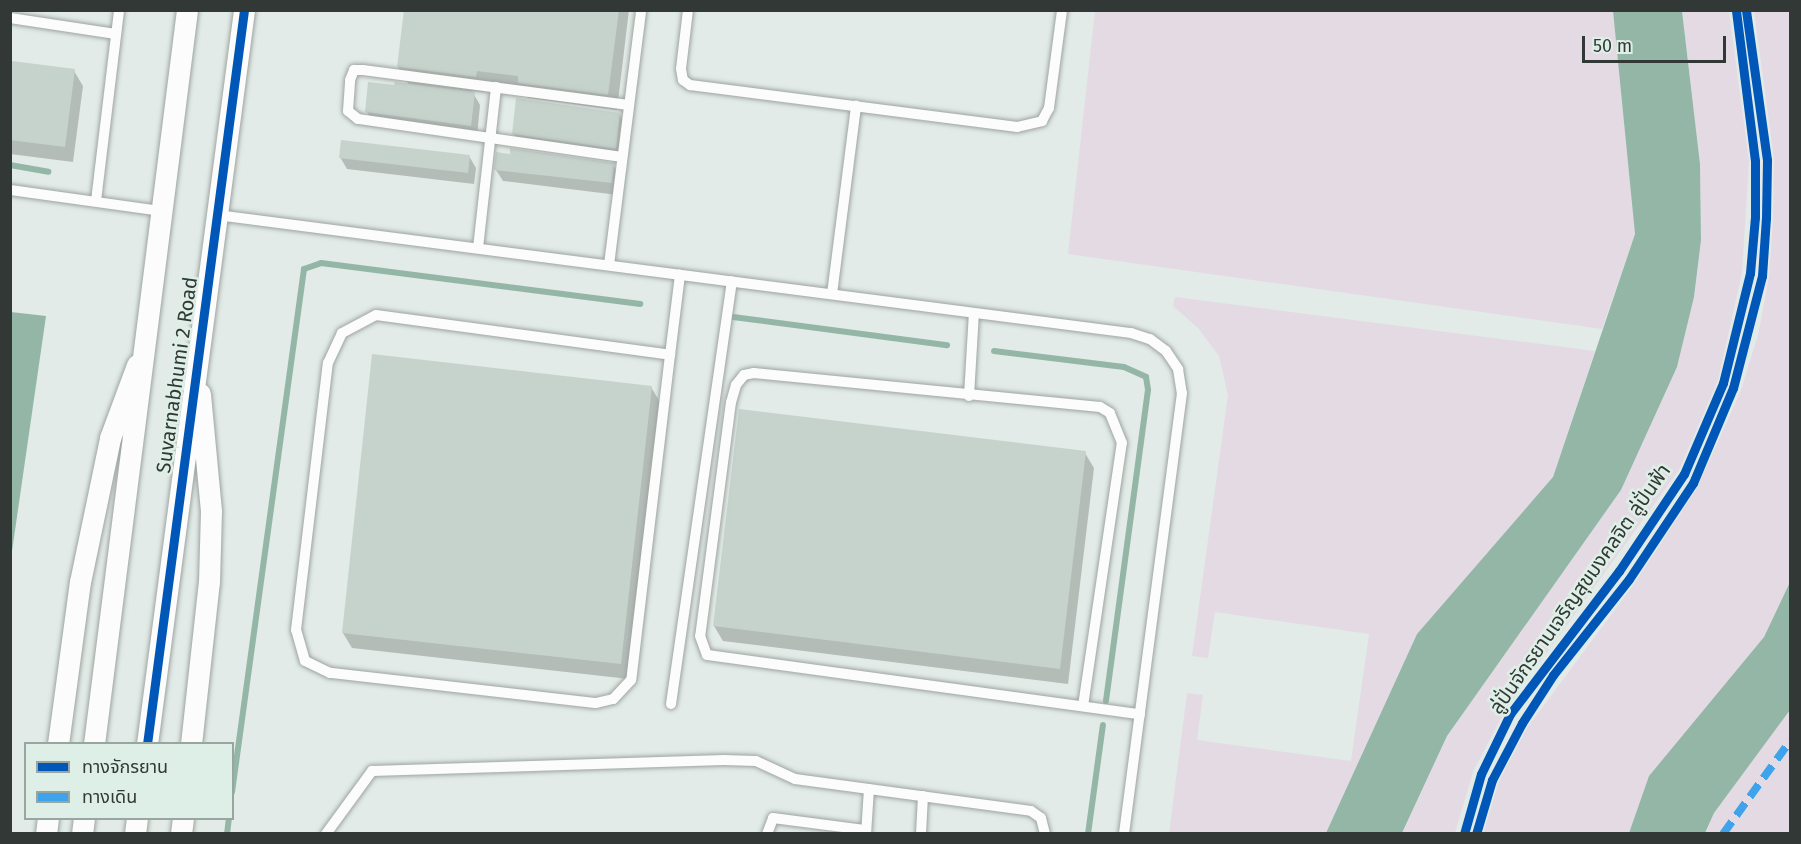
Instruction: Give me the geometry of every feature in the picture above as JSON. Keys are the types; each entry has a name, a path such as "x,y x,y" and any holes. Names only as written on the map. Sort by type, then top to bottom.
{"street":[{"name":"Suvarnabhumi 2 Road","path":"94,742 187,10"},
{"name":"Suvarnabhumi 2 Road","path":"147,742 244,10"},
{"path":"58,742 80,582 110,438 147,339"},
{"path":"191,742 209,582 211,512 196,363"}],"lane":[{"path":"96,201 119,10"},
{"path":"609,265 641,10"},
{"path":"688,10 681,69 683,80 690,85 1017,127 1042,121 1049,108 1062,10"},
{"path":"10,18 116,34"},
{"path":"622,157 351,116 350,80 354,70 363,70 629,105"},
{"path":"478,248 496,87"},
{"path":"832,294 856,106"},
{"path":"10,190 161,211"},
{"path":"217,214 1131,333 1150,339 1166,351 1178,369 1182,393 1125,834"},
{"path":"670,355 376,315 342,333 328,363 296,630 304,661 330,673 595,704 613,699 631,680 680,274"},
{"path":"671,704 732,281"},
{"path":"969,396 974,313"},
{"path":"1083,706 1122,443 1118,427 1110,413 1100,407 969,396 754,373 744,375 736,385 731,402 702,648 707,655 720,660 1140,714"},
{"path":"326,834 372,771 756,761 795,779 1031,811 1041,818 1045,834"},
{"path":"767,834 773,818 866,832 869,789"},
{"path":"921,834 923,796"}],"shaded area":[{"path":"1095,11 1613,11 1635,234 1602,329 1068,254"},
{"path":"1613,11 1682,11 1700,164 1701,240 1694,297 1677,367 1621,490 1447,736 1402,833 1326,833 1417,634 1553,477 1635,234"},
{"path":"1682,11 1729,11 1749,162 1742,273 1718,380 1679,470 1504,712 1473,772 1455,833 1402,834 1447,736 1621,490 1677,367 1694,297 1701,240 1700,164"},
{"path":"1754,11 1790,11 1790,582 1764,637 1649,776 1629,833 1483,834 1499,781 1527,728 1634,584 1697,488 1740,393 1758,335 1769,277 1773,218 1774,159"},
{"path":"1175,297 1595,351 1553,477 1417,634 1326,833 1169,834 1187,693 1203,695 1197,740 1351,761 1369,634 1215,612 1208,658 1192,656 1228,395 1219,356 1198,328 1173,306"},
{"path":"10,312 46,316 11,558"},
{"path":"1790,582 1790,710 1714,813 1705,833 1629,833 1649,776 1764,637"},
{"path":"1790,710 1790,833 1705,834 1714,813"}],"building":[{"path":"404,10 619,10 608,95 518,83 518,76 477,71 476,77 397,67"},
{"path":"12,61 75,69 65,147 10,140"},
{"path":"368,82 394,85 395,82 475,92 471,126 365,112"},
{"path":"516,98 620,113 616,149 512,134"},
{"path":"341,140 470,155 468,173 339,158"},
{"path":"510,148 614,163 612,183 494,170 496,152 510,154"},
{"path":"372,354 652,386 621,664 342,633"},
{"path":"739,409 1086,451 1060,669 713,626"}],"waterway":[{"path":"10,165 48,172"},
{"path":"234,777 304,269 321,263 640,304"},
{"path":"733,317 947,345"},
{"path":"994,351 1124,367 1146,377 1148,390 1106,701"},
{"path":"1088,834 1103,725"},
{"path":"227,834 229,820"}],"marked path":[{"path":"1723,834 1790,741"}],"cycle path":[{"path":"147,742 244,10"},
{"name":"ลู่ปั่นจักรยานเจริญสุขมงคลจิต ลู่ปั่นฟ้า","path":"1464,834 1481,774 1510,714 1619,571 1684,474 1723,383 1750,273 1755,217 1755,161 1736,10"},
{"path":"1476,834 1492,780 1522,723 1553,675 1629,579 1693,483 1733,388 1762,276 1766,218 1767,160 1746,10"}]}
